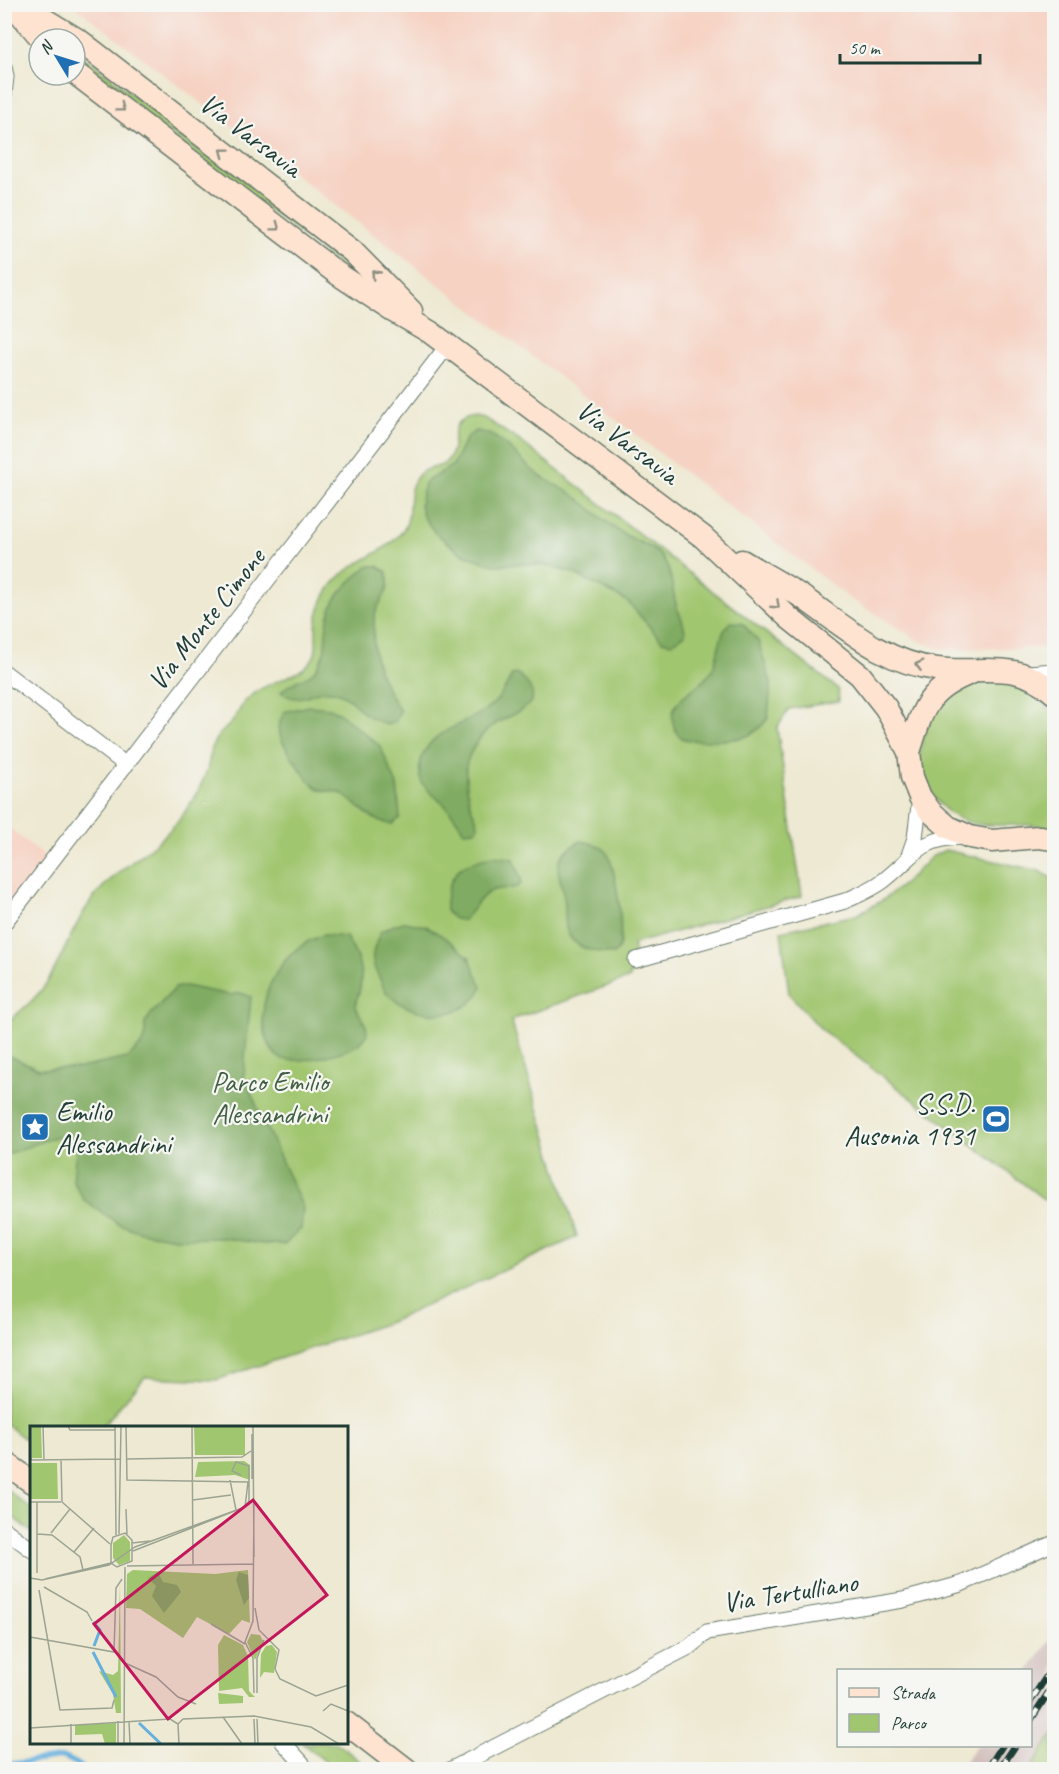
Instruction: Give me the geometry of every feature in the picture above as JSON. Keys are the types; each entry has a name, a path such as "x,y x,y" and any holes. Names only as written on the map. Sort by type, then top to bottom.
{"street":[{"path":"12,4 32,27"},
{"name":"Via Varsavia","path":"19,4 81,42 352,251 439,338"},
{"path":"4,67 6,77 4,94"},
{"name":"Via Varsavia","path":"87,82 338,274 439,338 703,537 803,598 852,634 893,657 915,664 938,669 977,671 1000,669 1023,674 1045,685 1054,693"},
{"name":"Via Monte Cimone","path":"4,923 126,765 439,338"},
{"name":"Via Varsavia","path":"703,537 789,618 860,675 886,708 909,752 912,777 920,797 930,811 948,827 970,837 992,841 1039,837 1054,839"},
{"path":"1023,674 1046,673 1054,670"},
{"name":"Via Varsavia","path":"909,752 923,709 937,692 954,679 977,671"},
{"path":"4,672 126,765"},
{"path":"908,859 915,838 920,797"},
{"path":"636,960 845,901 876,886 927,843 945,838 970,837"},
{"path":"4,1462 30,1481"},
{"path":"4,1529 30,1548"},
{"name":"Via Tertulliano","path":"450,1770 689,1647 707,1632 903,1600 961,1584 1054,1543"},
{"path":"348,1725 407,1770"},
{"path":"284,1744 298,1758 304,1770"}],"shaded area":[{"path":"73,5 1054,5 1054,646 941,649 923,643 849,598"},
{"path":"4,824 47,858 4,912"},
{"path":"1054,1635 1054,1734 1030,1769 959,1770 975,1747 1032,1747 1032,1669 1030,1669"}],"green space":[{"path":"87,59 353,263 368,286 87,70"},
{"name":"Parco Emilio Alessandrini","path":"475,416 484,418 520,441 838,689 839,701 789,709 777,728 802,896 633,944 638,971 629,975 630,978 511,1020 577,1237 390,1322 216,1380 145,1377 103,1426 30,1426 30,1443 5,1423 4,1025 42,990 77,923 98,893 168,832 182,815 202,783 214,743 233,721 243,704 260,689 297,672 311,661 316,649 316,626 319,611 330,588 347,571 397,538 406,524 412,486 416,478 425,470 447,461 453,448 456,428 465,418"},
{"path":"476,431 501,441 540,476 575,496 616,529 657,552 670,573 685,634 672,643 662,641 627,601 573,573 543,565 493,565 461,553 435,533 423,516 420,505 424,483 453,465 467,437"},
{"path":"368,566 378,566 387,572 388,580 387,591 377,609 374,622 376,662 388,691 400,711 396,721 387,725 368,716 339,693 323,691 296,698 281,692 311,674 318,666 324,650 332,606 346,585"},
{"path":"731,622 742,623 758,641 771,683 768,718 750,735 724,740 687,740 682,738 674,725 672,716 674,709 681,699 710,673 723,633"},
{"path":"518,674 528,684 532,692 532,699 523,709 491,727 473,748 466,767 466,777 469,800 478,826 475,830 464,831 445,805 422,783 421,760 432,741 492,705 512,675"},
{"path":"997,681 1030,692 1049,708 1054,716 1054,829 1027,825 979,824 960,819 938,802 923,778 920,749 927,726 936,708 945,698 962,688 977,683"},
{"path":"309,706 330,708 339,713 380,746 397,785 400,818 392,824 377,820 342,794 319,789 296,764 280,734 280,722 284,712"},
{"path":"581,841 604,849 612,867 618,896 620,926 619,947 613,954 584,948 574,942 566,930 559,862 570,848"},
{"name":"S.S.D. Ausonia 1931","path":"945,850 1040,871 1054,880 1054,1207 822,1030 789,994 781,931 856,915 883,900 906,882 931,857"},
{"path":"492,856 514,859 521,884 514,888 489,892 463,920 454,919 446,911 446,899 452,879 465,865"},
{"path":"404,922 426,926 469,957 482,987 475,999 452,1012 438,1014 410,1008 397,1002 387,993 374,966 374,951 380,932"},
{"path":"324,935 346,937 356,955 361,981 356,1006 365,1024 366,1036 352,1048 339,1053 309,1059 284,1059 274,1053 264,1028 263,1013 270,984 287,959 298,949"},
{"path":"185,986 230,995 241,993 251,997 244,1078 303,1208 301,1229 285,1244 264,1244 224,1238 176,1238 141,1232 119,1224 84,1200 73,1181 77,1139 57,1136 5,1155 5,1051 9,1056 39,1069 80,1068 128,1058 142,1044 145,1023 151,1014 175,988"},
{"path":"5,1488 30,1508 30,1531 5,1511"},
{"path":"1054,1734 1054,1769 1030,1769"},
{"path":"303,1744 338,1744 370,1769 335,1769"}],"waterway":[{"path":"4,1765 63,1757 84,1770"}],"tram line":[{"path":"4,55 10,83 4,108"}],"railway":[{"path":"1032,1699 1054,1665"},
{"path":"1032,1718 1054,1684"},
{"path":"987,1770 1001,1747"},
{"path":"999,1770 1014,1747"}],"place":[{"name":"S.S.D. Ausonia 1931","path":"996,1119"},
{"name":"Emilio Alessandrini","path":"35,1127"}]}
